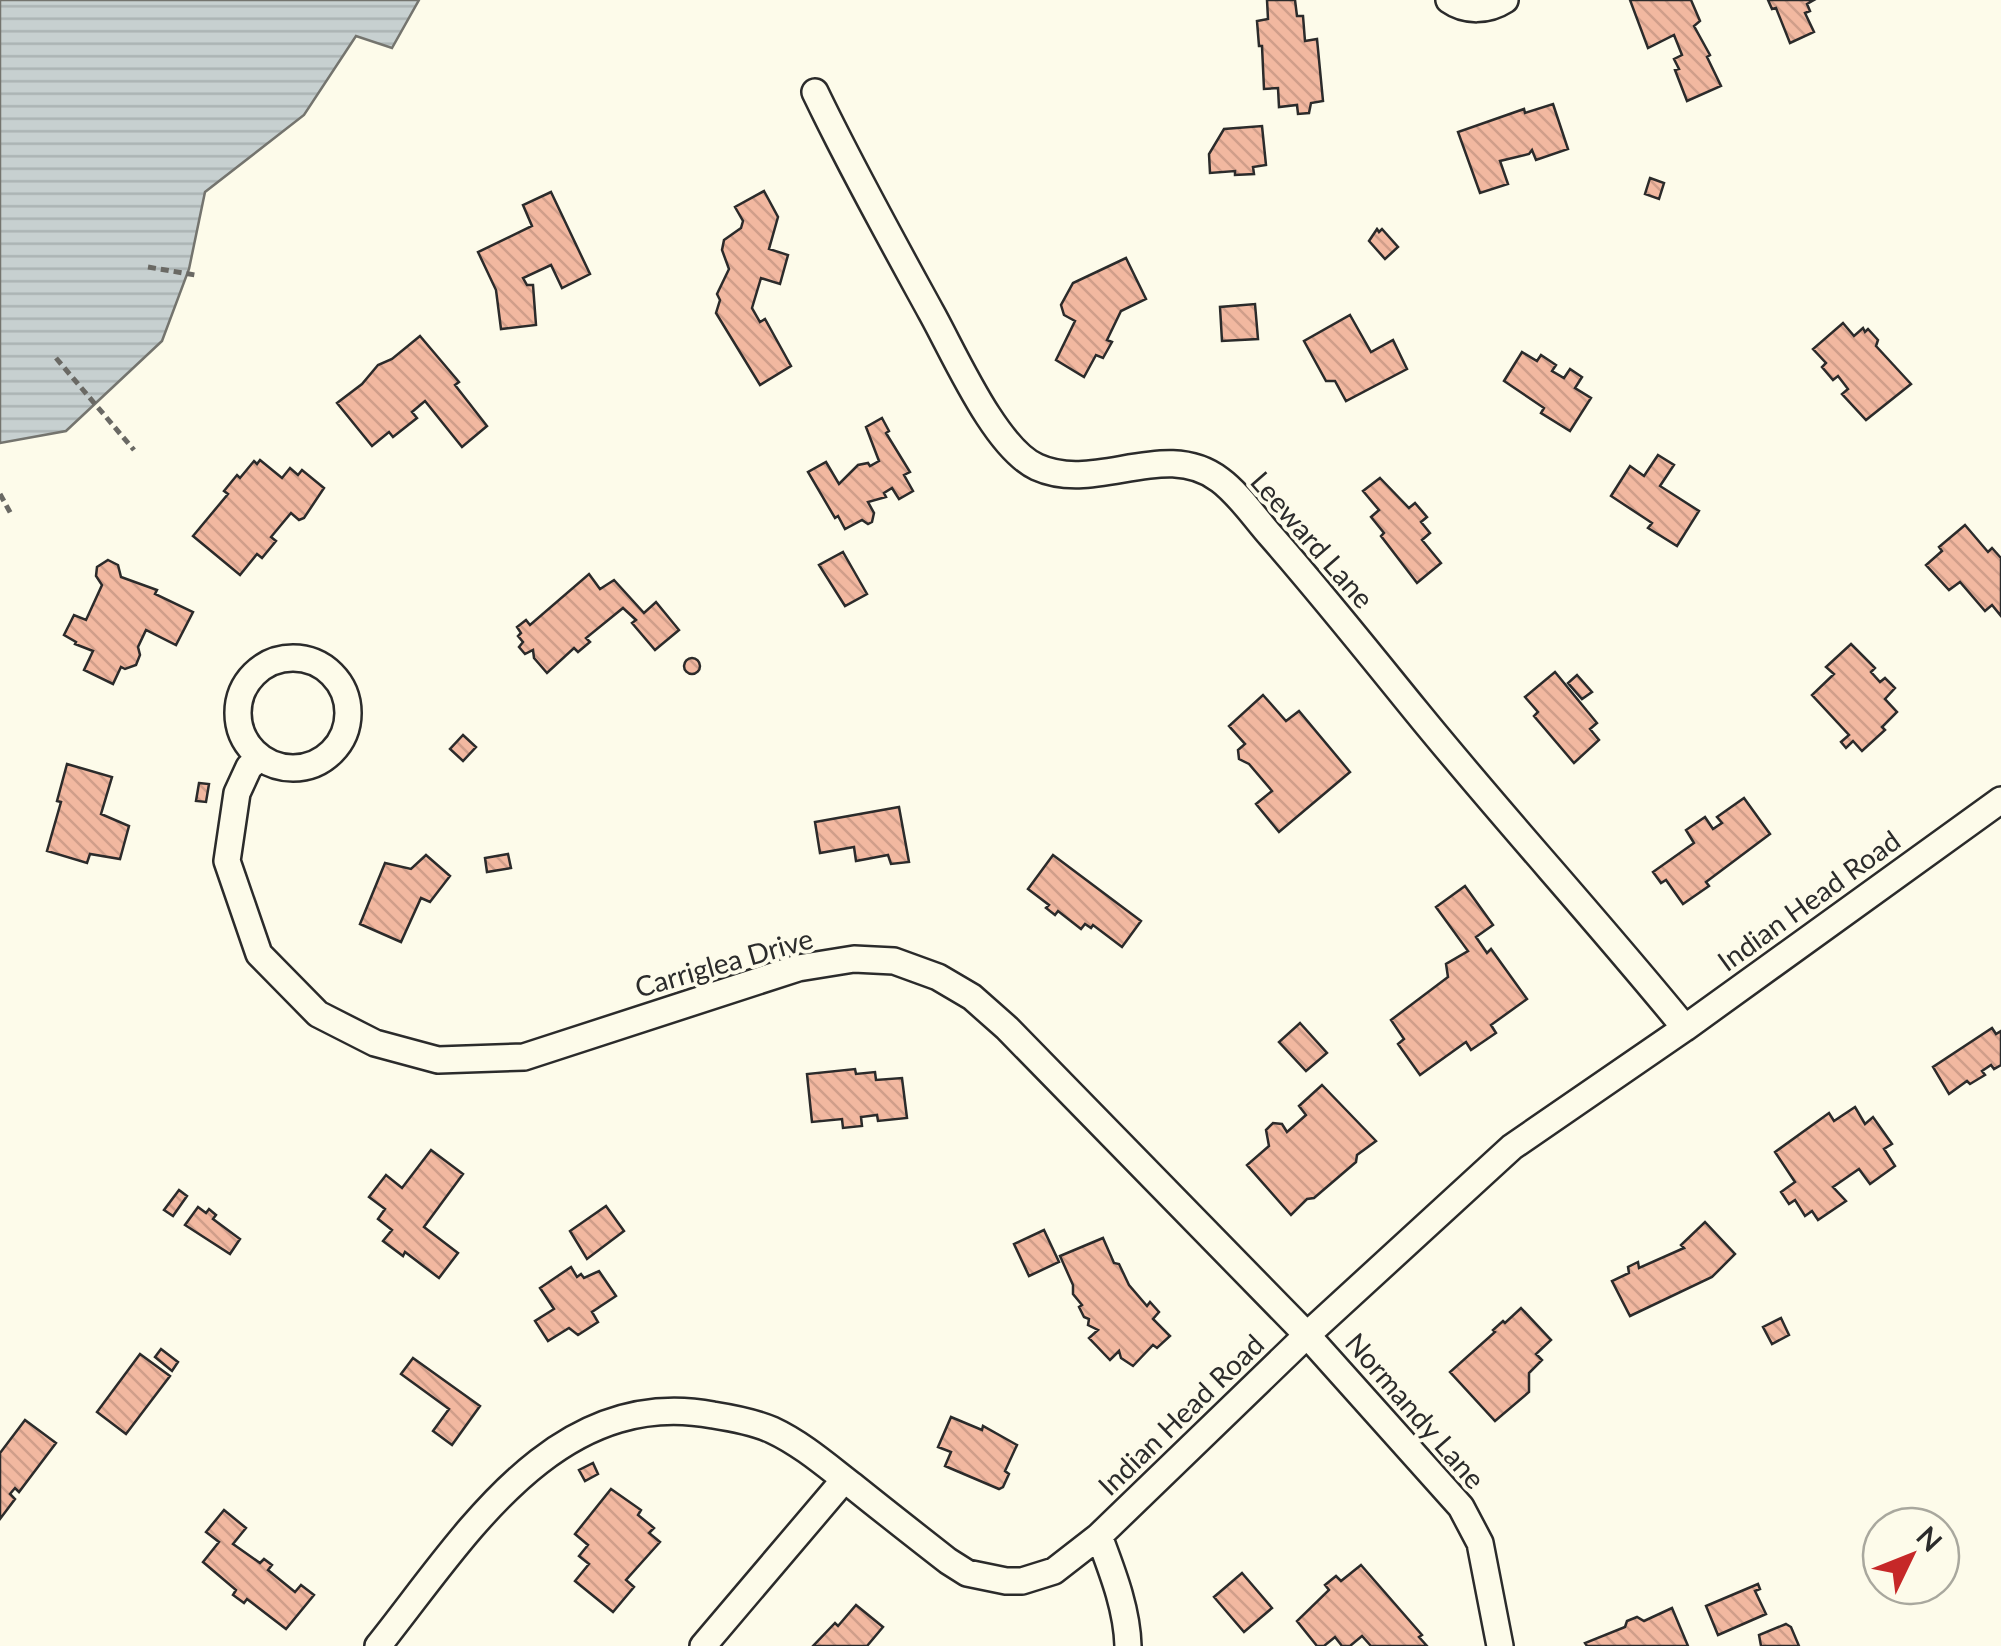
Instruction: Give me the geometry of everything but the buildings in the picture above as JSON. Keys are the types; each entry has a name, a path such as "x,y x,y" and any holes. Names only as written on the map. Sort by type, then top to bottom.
{"street":[{"path":"1449,0 1477,9 1505,0"},
{"name":"Leeward Lane","path":"814,92 853,172 978,398 1005,439 1035,466 1064,474 1089,476 1151,464 1176,464 1220,480 1325,598 1685,1028"},
{"path":"303,658 326,668 342,687 349,710 344,735 330,755 308,767 283,768 260,758 244,739 237,715 242,690 256,670 278,659 303,658"},
{"name":"Carriglea Drive","path":"260,758 249,767 237,793 226,860 258,954 318,1014 346,1030 375,1044 438,1060 524,1057 798,968 854,959 894,961 938,977 972,997 1007,1028 1308,1335"},
{"name":"Indian Head Road","path":"378,1646 482,1516 544,1456 587,1429 660,1411 691,1410 771,1430 810,1453 967,1573 1022,1581 1054,1571 1099,1536 1308,1335 1512,1147 2001,801"},
{"name":"Normandy Lane","path":"1308,1335 1461,1508 1480,1543 1500,1646"},
{"path":"703,1646 844,1480"},
{"path":"1099,1536 1128,1628 1128,1646"}],"path":[{"path":"148,267 195,275"},
{"path":"56,358 134,450"},
{"path":"0,494 11,514"}],"shaded area":[{"path":"0,0 419,0 392,48 356,36 304,115 205,192 189,269 162,341 66,431 0,443"}]}
